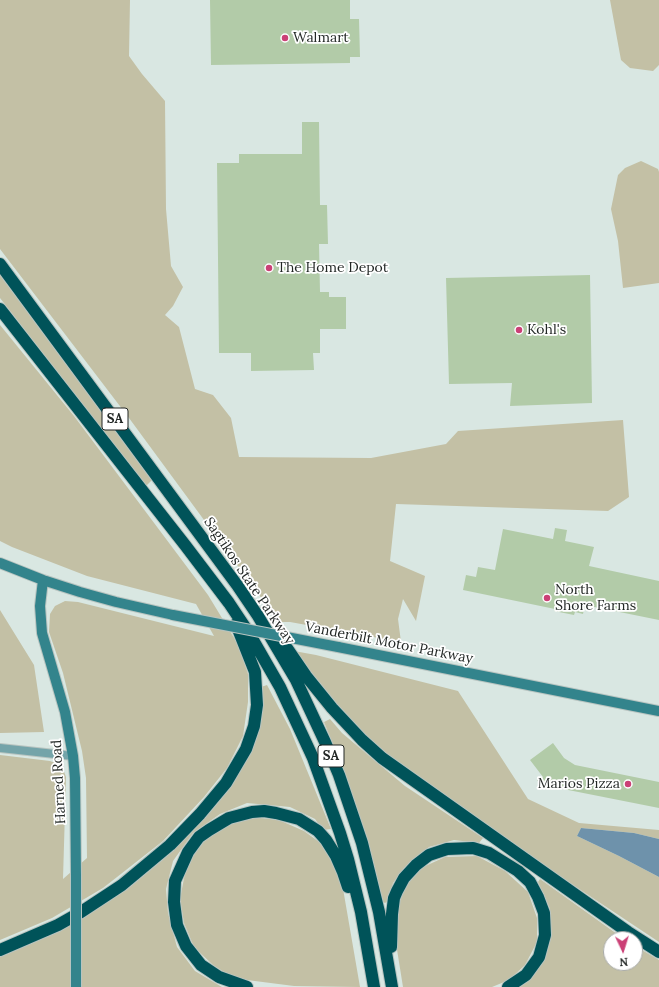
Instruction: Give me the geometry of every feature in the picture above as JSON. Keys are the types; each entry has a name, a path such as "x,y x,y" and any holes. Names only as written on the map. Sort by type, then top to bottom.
{"highway":[{"name":"Sagtikos State Parkway","path":"0,264 213,552 258,616 279,650 310,709 328,749 351,809 364,850 379,912 392,985"},
{"name":"Sagtikos State Parkway","path":"0,309 229,603 249,633 280,687 313,758 332,807 348,859 368,946 374,987"},
{"path":"213,552 250,590 306,676 332,708 367,745 394,767 628,932 659,952"},
{"path":"0,950 58,925 122,885 156,858 186,829 214,797 234,770 251,738 256,716 257,694 255,672 229,603"},
{"path":"247,987 219,977 193,956 186,946 177,925 174,902 175,881 188,852 193,845 209,830 229,818 240,814 264,811 276,813 299,819 318,831 340,864 368,946"},
{"path":"392,985 392,914 394,898 400,884 416,865 429,855 447,849 474,848 489,853 518,871 530,882 543,908 545,934 539,957 526,975 508,987"}],"main road":[{"name":"Vanderbilt Motor Parkway","path":"0,562 43,580 104,599 173,615 659,711"},
{"name":"Harned Road","path":"43,580 40,606 42,633 65,712 73,756 76,810 76,987"}],"street":[{"path":"0,748 73,756"}],"shaded area":[{"path":"0,0 130,0 129,56 165,101 166,209 171,266 183,287 173,306 165,315 179,327 195,389 213,395 231,418 239,457 371,458 446,444 458,431 623,420 629,497 608,511 396,504 390,561 425,576 416,621 403,599 398,619 401,642 290,622 279,622 129,418 0,249"},
{"path":"610,0 659,0 659,65 653,71 630,68 621,60"},
{"path":"641,161 658,169 659,172 659,283 623,288 618,241 611,209 618,175 625,168"},
{"path":"0,275 152,480 146,486 0,298"},
{"path":"0,325 74,416 208,595 239,646 248,674 248,702 243,736 227,768 204,797 163,841 103,888 52,918 0,940 0,755 50,761 58,764 63,769 66,777 63,879 87,858 86,778 82,751 63,673 49,632 50,614 55,606 65,601 78,602 214,636 196,604 87,576 0,541"},
{"path":"0,610 34,665 44,732 0,733"},
{"path":"294,651 316,655 458,691 528,799 579,823 659,830 659,839 634,833 581,828 577,836 659,877 659,942 504,839 365,738 309,674"},
{"path":"267,685 290,729 331,829 323,830 315,819 290,807 247,803 220,814 193,833 173,861 166,889 168,913 177,947 195,971 222,987 0,987 0,957 58,931 175,845 251,752 262,718 261,687"},
{"path":"330,719 342,733 405,786 483,838 479,843 454,840 429,847 404,868 393,883 388,901 385,903 383,902 362,824 344,772 324,722"},
{"path":"252,817 279,820 304,831 322,844 341,877 360,987 294,986 247,980 227,974 213,965 194,947 184,923 180,899 186,868 199,844 224,825"},
{"path":"477,856 505,871 528,892 537,918 537,942 525,965 509,980 492,987 403,987 395,937 399,901 404,886 421,868 445,857"},
{"path":"540,879 613,931 603,931 603,971 643,971 643,951 659,960 659,987 515,987 549,939 550,909 538,882"}],"water":[{"path":"581,828 634,833 659,839 659,877 577,836"}],"building":[{"name":"Walmart","path":"210,0 350,0 350,19 359,19 360,57 350,57 350,63 211,65"},
{"name":"The Home Depot","path":"302,122 319,122 320,205 327,205 328,244 319,244 320,292 329,292 329,297 346,297 346,329 320,329 320,353 313,353 314,370 251,371 251,353 219,353 217,163 239,163 239,154 302,154"},
{"name":"Kohl's","path":"590,275 592,403 510,406 512,383 449,384 446,278"},
{"path":"555,528 567,530 565,541 594,547 589,566 659,581 659,620 585,605 583,614 575,612 574,615 554,611 555,609 463,590 466,575 476,577 478,567 495,570 503,529 553,539"},
{"path":"553,743 564,758 575,765 659,782 659,808 548,786 544,789 537,780 543,777 530,760"}],"place":[{"name":"Walmart","path":"285,38"},
{"name":"The Home Depot","path":"269,268"},
{"name":"Kohl's","path":"519,330"},
{"name":"North Shore Farms","path":"547,598"},
{"name":"Marios Pizza","path":"628,784"}]}
